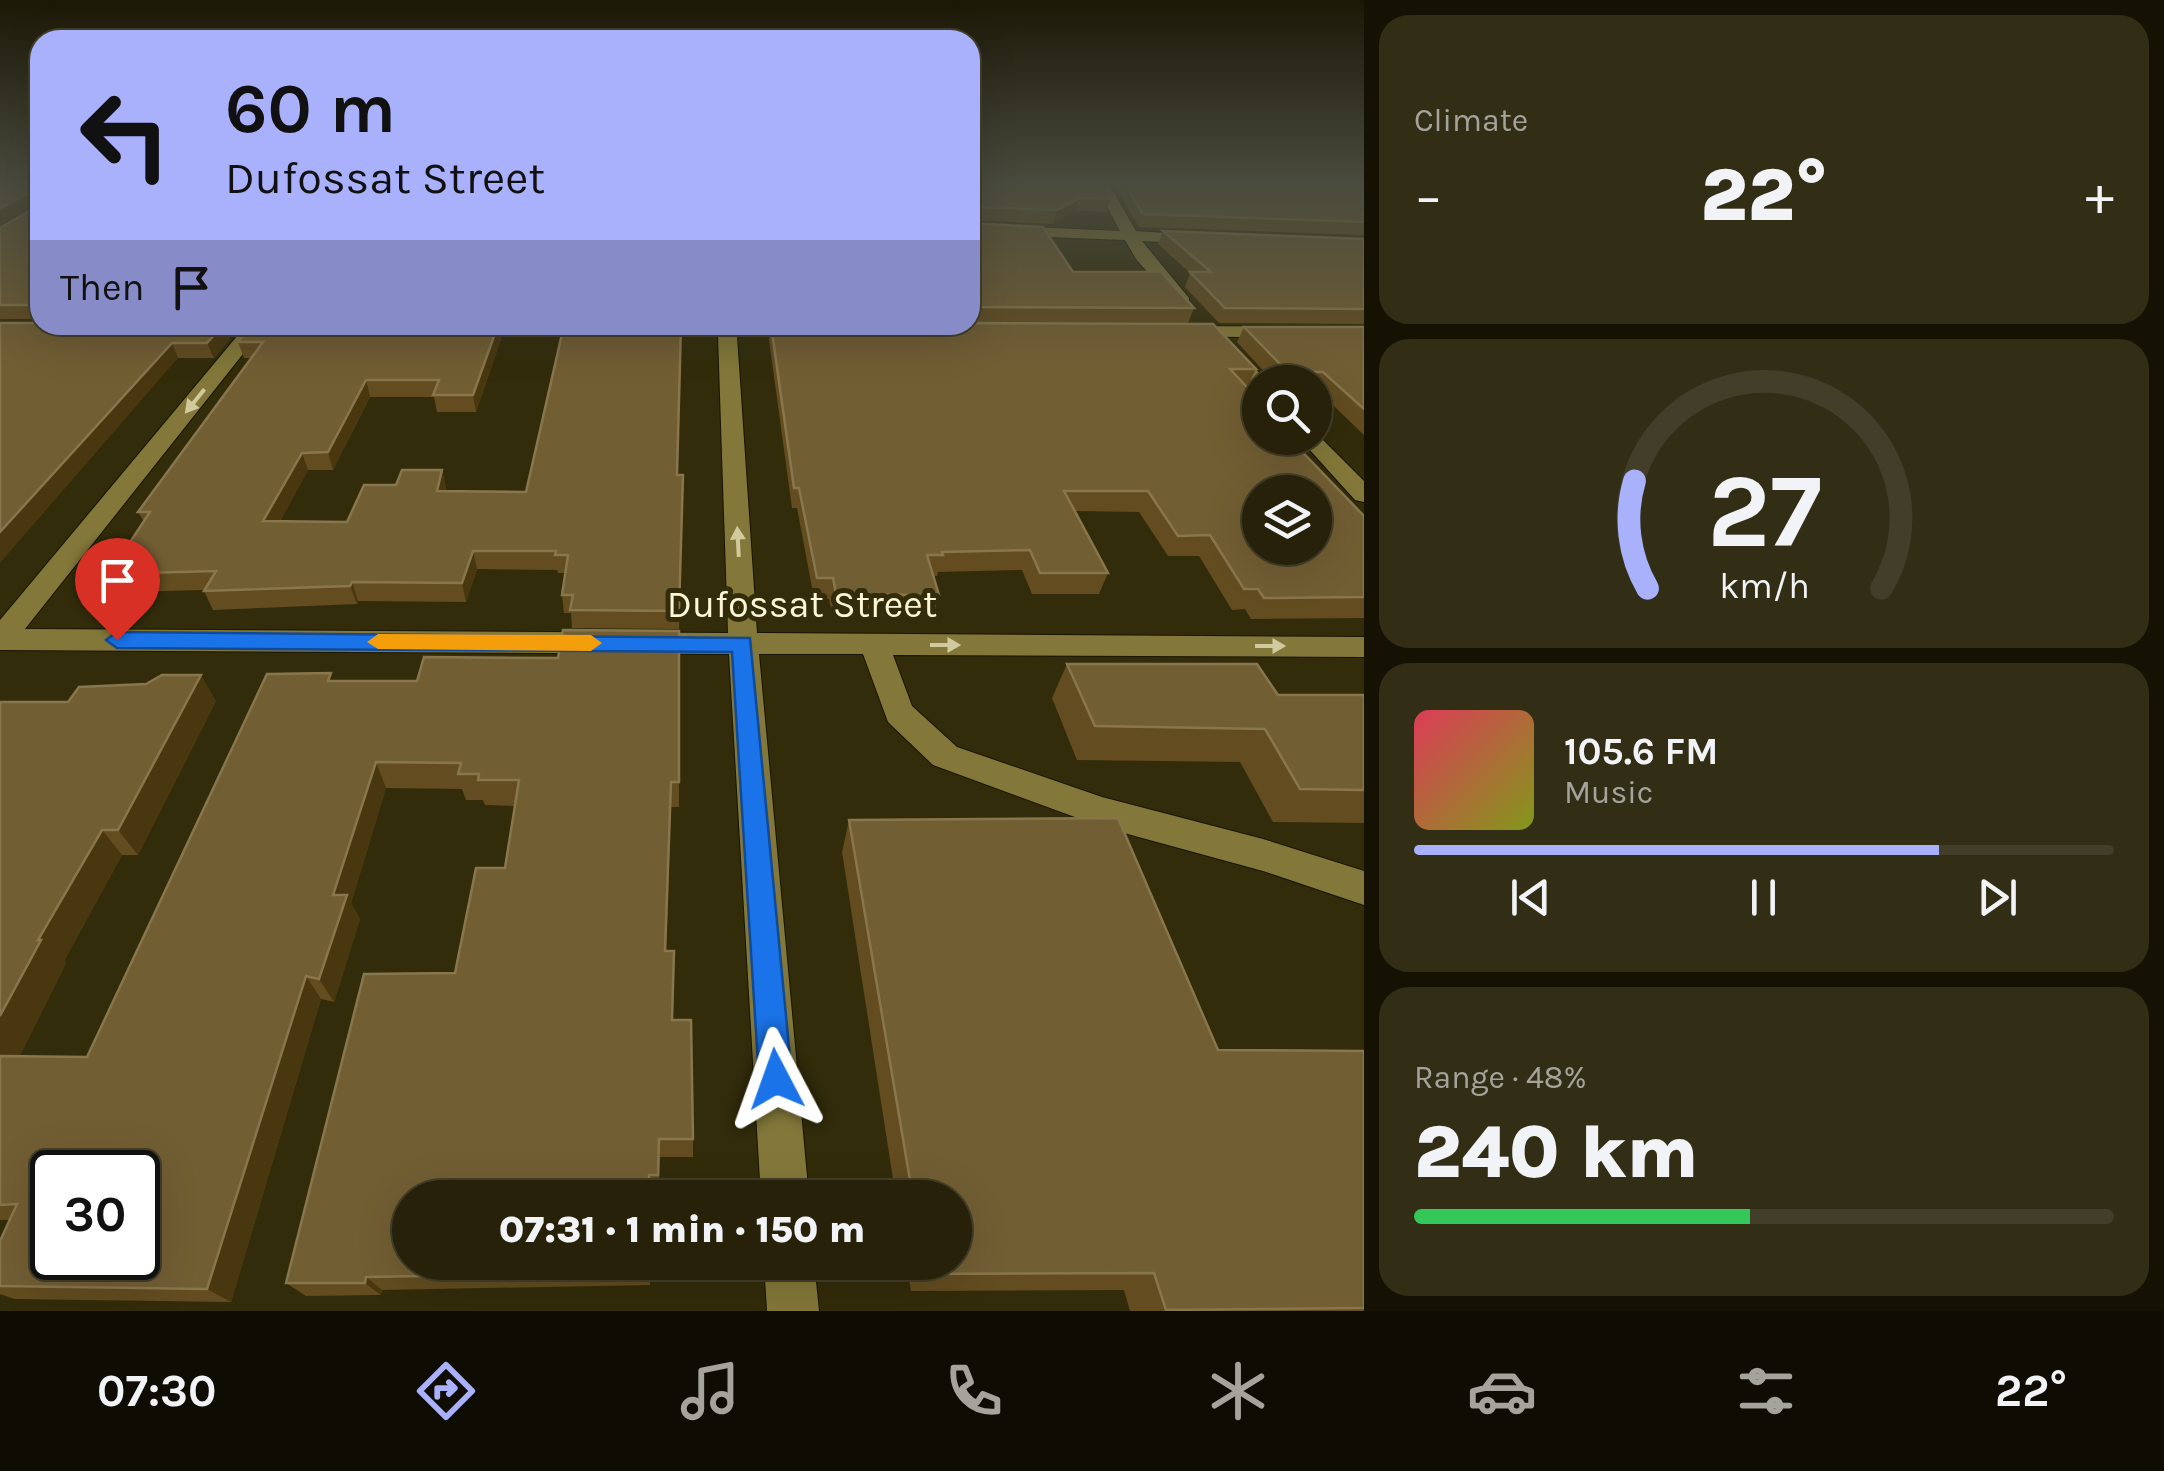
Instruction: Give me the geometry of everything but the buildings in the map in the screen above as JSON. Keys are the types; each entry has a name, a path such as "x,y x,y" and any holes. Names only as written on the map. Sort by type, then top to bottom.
{"street":[{"path":"1134,243 1242,366"},
{"path":"1172,332 1364,332"},
{"path":"0,640 248,335"},
{"path":"727,335 742,644 783,1180"},
{"path":"1326,455 1364,495"},
{"name":"Dufossat Street","path":"0,640 1364,647"},
{"path":"876,644 885,681 899,712 945,756 1102,812 1263,855 1364,888"},
{"path":"791,1280 793,1311"}],"slow traffic":[{"path":"378,642 591,643"}],"route":[{"path":"117,640 742,644 776,1079"}]}
